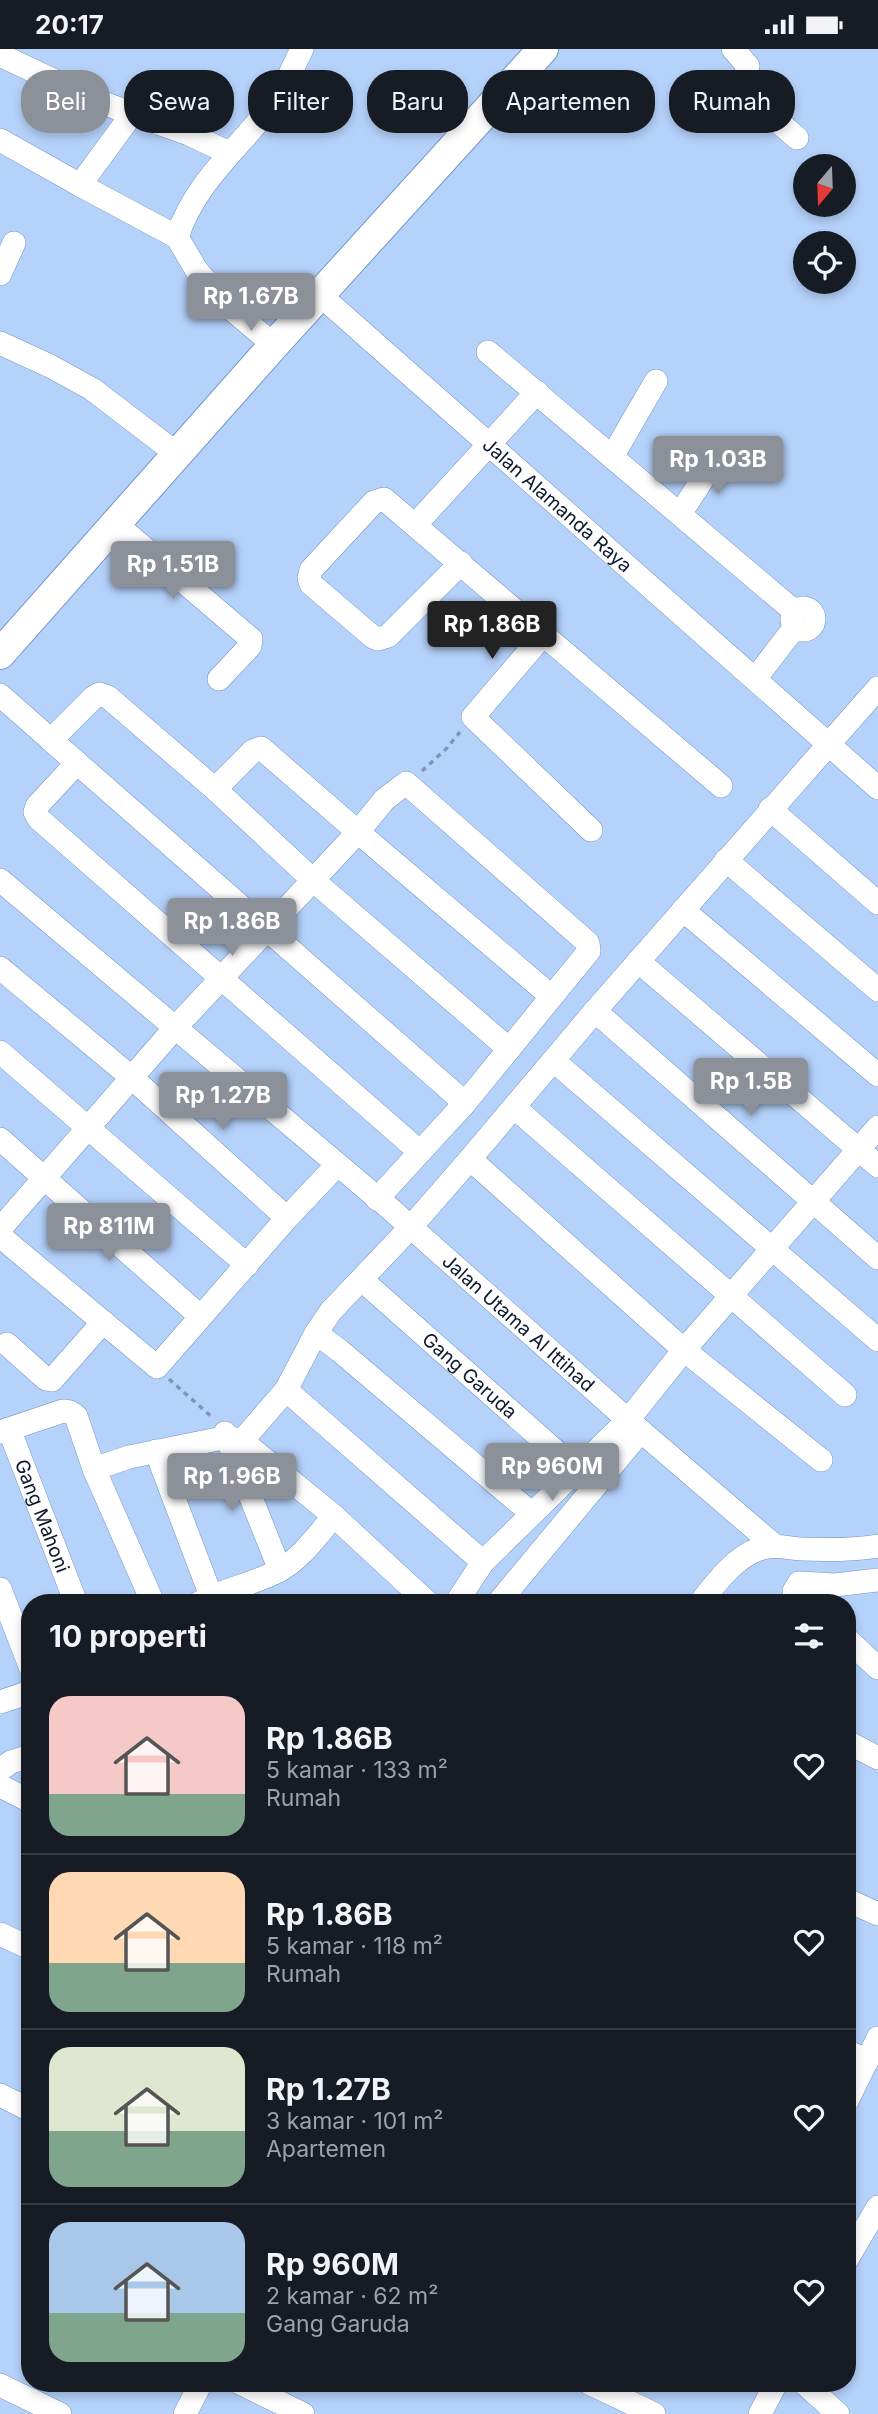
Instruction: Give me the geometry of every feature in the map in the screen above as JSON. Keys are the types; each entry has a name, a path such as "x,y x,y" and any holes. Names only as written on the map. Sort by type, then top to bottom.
{"main road":[{"path":"0,655 274,345 542,49"}],"street":[{"path":"177,236 200,188 274,102 302,49"},
{"path":"733,49 748,66 743,86 745,93 797,138"},
{"path":"0,55 124,110"},
{"path":"80,185 124,125"},
{"path":"186,133 229,153"},
{"path":"0,141 177,236 197,271 229,307 274,345"},
{"path":"0,274 14,243"},
{"name":"Jalan Alamanda Raya","path":"320,295 878,788"},
{"path":"2,349 50,366 92,390 177,454"},
{"path":"488,352 680,514 795,619 755,680"},
{"path":"612,457 656,381"},
{"path":"415,524 537,392"},
{"path":"680,514 719,454"},
{"path":"461,563 388,636 378,639 373,638 311,584 309,578 311,570 379,499 388,502 461,563 721,786"},
{"path":"116,524 251,639 250,646 219,679"},
{"path":"544,634 473,717 590,830"},
{"path":"394,1213 470,1159 770,809 822,739 878,688"},
{"path":"51,740 94,697 103,694 215,789 314,881 509,1049"},
{"path":"4,706 51,740 465,1103"},
{"path":"215,789 253,751 265,749 551,996"},
{"path":"77,763 37,806 36,815 420,1152"},
{"path":"0,1229 174,1028 314,881 384,800 406,783 588,943 589,951 465,1103 420,1152 362,1280 331,1311 316,1333 286,1390 229,1434 129,1457 94,1469"},
{"path":"770,809 878,903"},
{"path":"726,860 878,990"},
{"name":"Jalan Utama Al Ittihad","path":"0,880 394,1213 634,1426 775,1546"},
{"path":"683,910 878,1075"},
{"path":"638,961 878,1166"},
{"path":"0,968 131,1077 287,1219"},
{"path":"595,1011 878,1258"},
{"path":"0,1052 247,1265"},
{"path":"554,1061 878,1341"},
{"path":"515,1108 845,1395"},
{"path":"505,1594 634,1426 684,1350 878,1127"},
{"path":"0,1139 201,1316"},
{"path":"470,1159 684,1350 821,1460"},
{"path":"0,1236 157,1367 336,1166"},
{"name":"Gang Garuda","path":"362,1280 578,1471"},
{"path":"2,1343 46,1380 52,1380 103,1322"},
{"path":"316,1333 531,1513"},
{"path":"286,1390 483,1562"},
{"path":"5,1430 63,1411 76,1416 94,1469 149,1594"},
{"path":"462,1594 483,1562 531,1513 634,1426"},
{"name":"Gang Mahoni","path":"5,1430 72,1594"},
{"path":"229,1434 334,1516 418,1594"},
{"path":"229,1434 280,1570"},
{"path":"156,1451 203,1594"},
{"path":"220,1594 280,1570 298,1556 334,1516"},
{"path":"707,1594 723,1574 757,1550 775,1546 852,1550 878,1546"},
{"path":"797,1594 794,1591 799,1583 835,1585 878,1580"},
{"path":"0,1589 21,1643"},
{"path":"856,1649 878,1668"},
{"path":"0,1702 21,1695"},
{"path":"856,1747 878,1758"},
{"path":"0,1770 10,1762 21,1759"},
{"path":"0,1786 21,1796"},
{"path":"856,1904 878,1914"},
{"path":"0,1934 21,1944"},
{"path":"857,2056 878,2038"},
{"path":"0,2095 21,2106"},
{"path":"856,2244 878,2207"},
{"path":"0,2385 60,2414"},
{"path":"185,2414 196,2392"},
{"path":"258,2392 303,2414"},
{"path":"608,2392 654,2414"},
{"path":"760,2414 771,2392"},
{"path":"814,2392 838,2414"}],"path":[{"path":"406,783 446,749 473,717"},
{"path":"157,1367 229,1434"}]}
